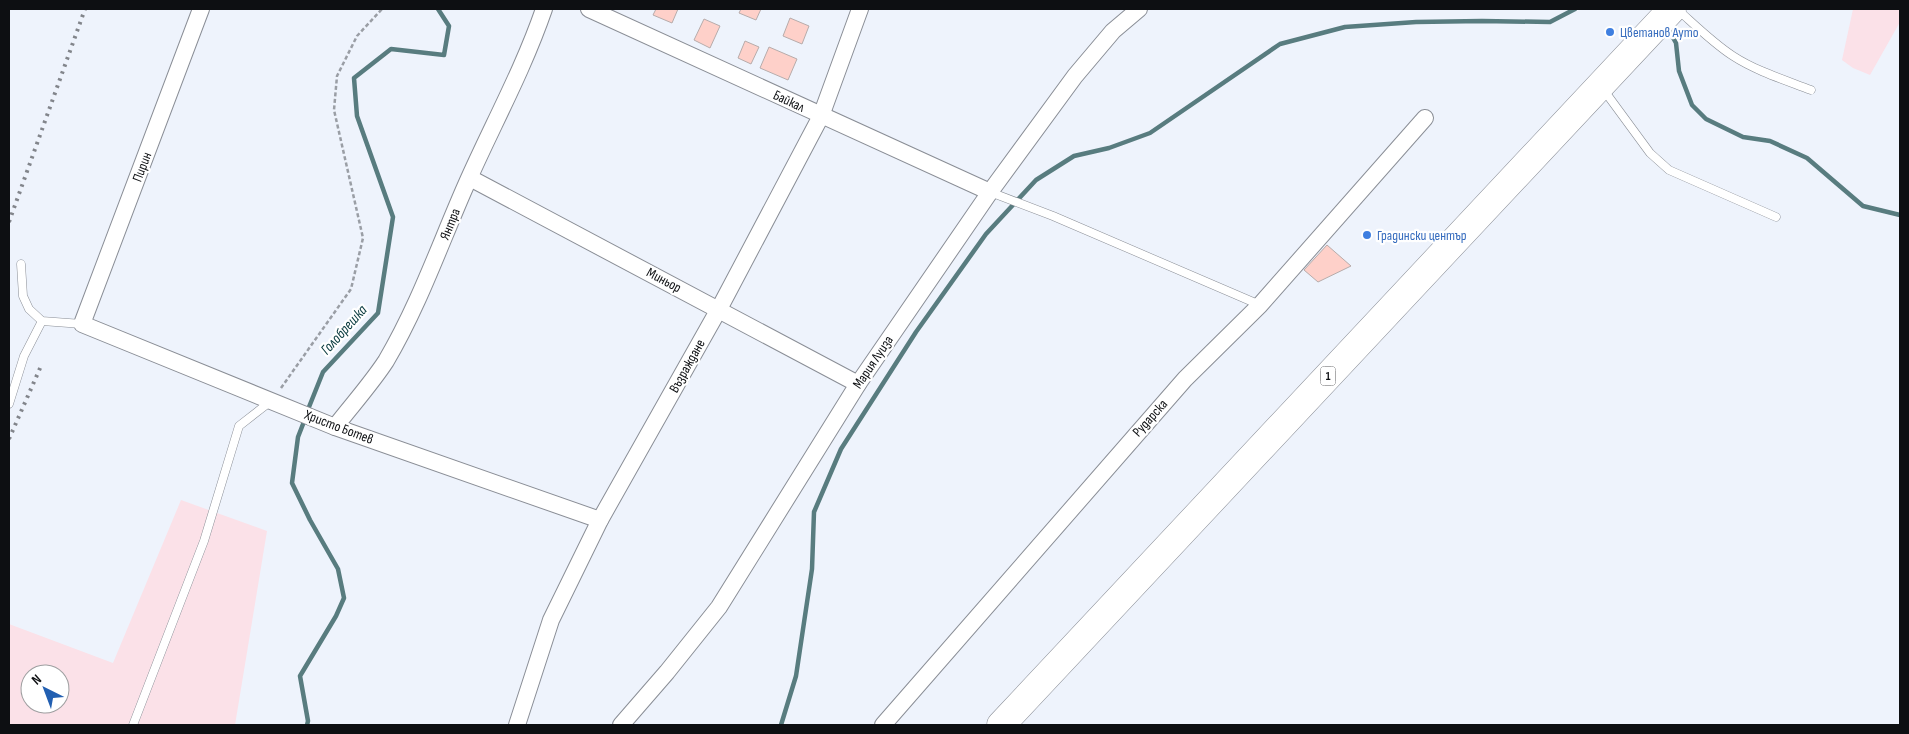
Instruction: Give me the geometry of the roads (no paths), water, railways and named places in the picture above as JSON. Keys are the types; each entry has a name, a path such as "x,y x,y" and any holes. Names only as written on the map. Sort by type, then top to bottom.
{"highway":[{"name":"1","path":"1001,725 1669,14"}],"street":[{"name":"Пирин","path":"82,324 201,9"},
{"name":"Янтра","path":"331,425 385,362 422,293 470,178 510,95 533,41 544,9"},
{"name":"Байкал","path":"588,9 998,195"},
{"name":"Възраждане","path":"517,725 551,620 600,520 719,309 821,116 860,9"},
{"name":"Мария Луиза","path":"621,725 667,672 719,607 858,384 998,195 1074,76 1113,31 1139,9"},
{"name":"Рударска","path":"883,725 981,610 1185,379 1260,305 1425,118"},
{"name":"Миньор","path":"470,178 858,384"},
{"name":"Христо Ботев","path":"82,324 331,425 600,520"}],"lane":[{"path":"1669,14 1701,31 1734,57 1811,90"},
{"path":"1601,85 1650,153 1669,170 1776,217"},
{"path":"998,195 1026,205 1260,305"},
{"path":"21,264 23,296 29,309 42,321 82,324"},
{"path":"9,404 24,356 42,321"},
{"path":"132,725 204,541 239,426 278,404"}],"waterway":[{"name":"Голобрешка","path":"307,412 323,372 378,313 393,217 357,116 354,78 391,49 444,55 449,26 438,9"},
{"path":"781,725 796,676 812,569 814,512 841,449 916,332 986,234 1036,180 1074,156 1109,148 1150,133 1280,44 1345,27 1416,22 1550,22 1575,9"},
{"path":"1667,27 1676,43 1679,71 1692,105 1706,119 1743,137 1770,141 1807,158 1863,206 1900,215"},
{"name":"Голобрешка","path":"305,419 298,437 292,483 310,520 338,569 344,598 336,616 300,676 308,721 307,725"}],"railway":[{"path":"9,222 85,9"},
{"path":"9,439 41,366"}],"place":[{"name":"Цветанов Ауто","path":"1610,32"},
{"name":"Градински център","path":"1367,235"}]}
